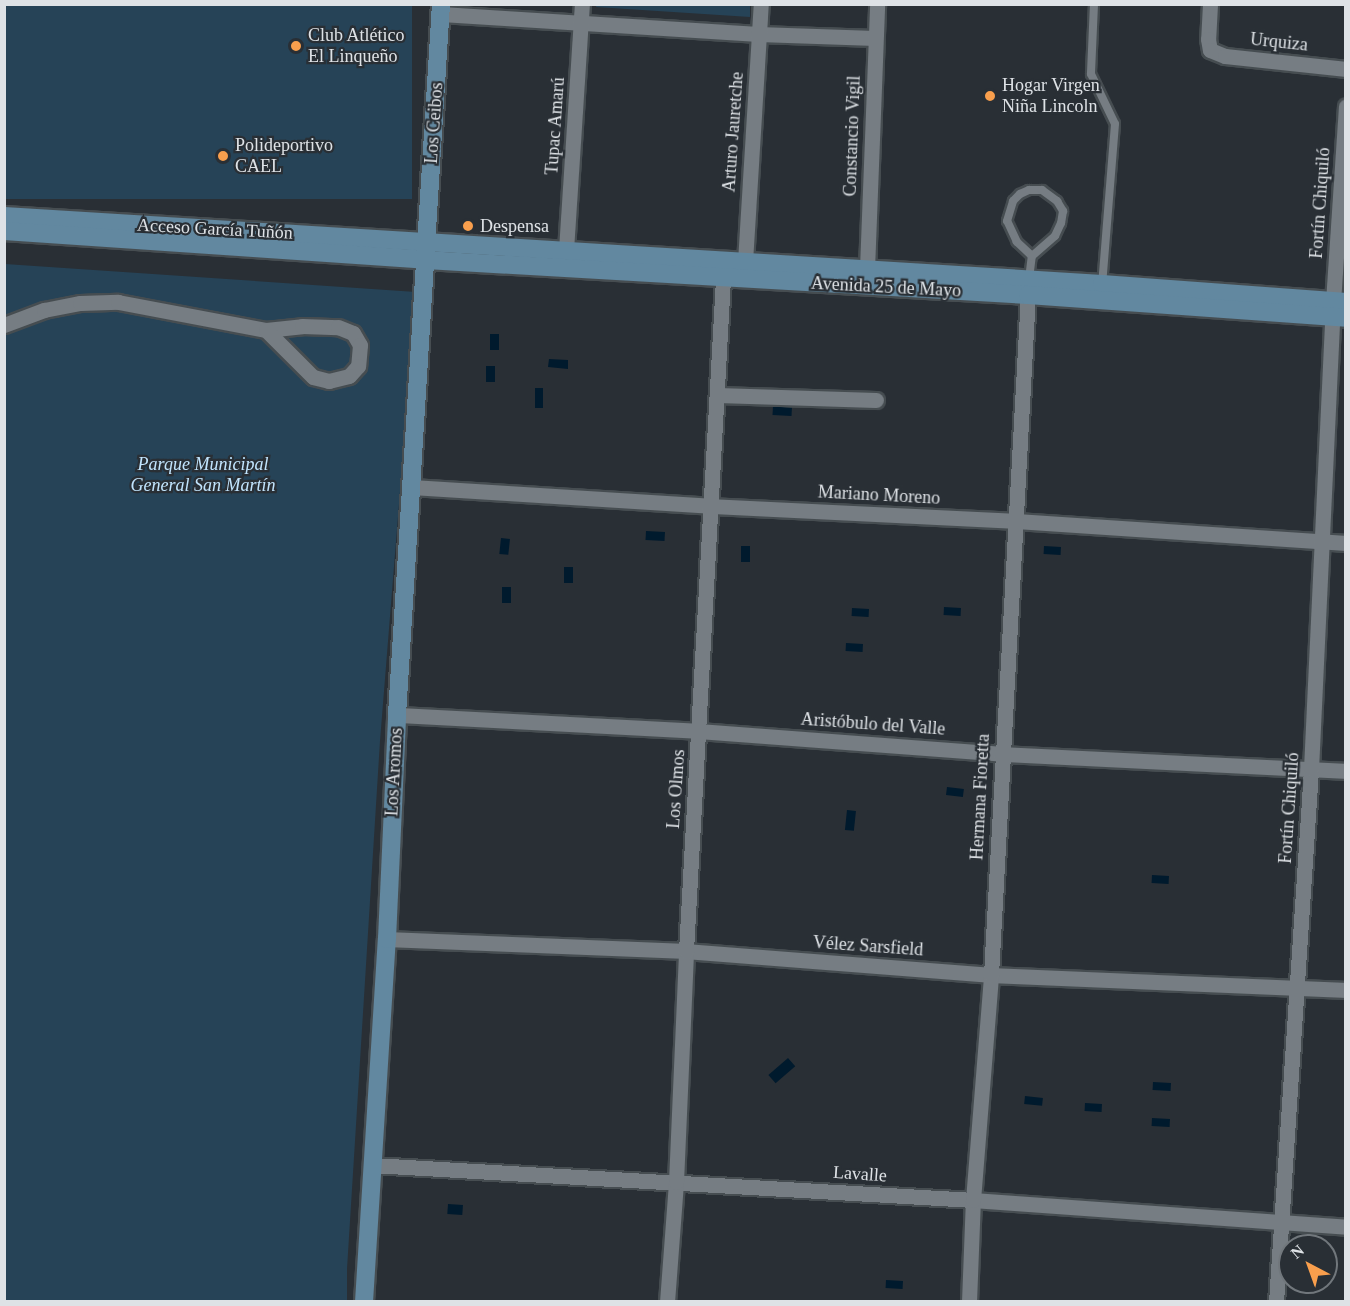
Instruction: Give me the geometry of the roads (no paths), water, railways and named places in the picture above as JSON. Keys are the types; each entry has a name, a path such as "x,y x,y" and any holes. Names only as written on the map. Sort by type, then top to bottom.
{"main road":[{"name":"Los Ceibos","path":"426,242 441,9"},
{"name":"Acceso García Tuñón","path":"4,216 426,242"},
{"name":"Acceso García Tuñón","path":"4,231 426,260"},
{"name":"Avenida 25 de Mayo","path":"426,242 566,250 744,271 1028,287 1339,310"},
{"name":"Los Aromos","path":"364,1302 426,242"},
{"name":"Avenida 25 de Mayo","path":"426,260 724,269"},
{"name":"Avenida 25 de Mayo","path":"744,271 867,269 1028,287 1102,284 1339,310"}],"street":[{"name":"Tupac Amarú","path":"566,250 582,4"},
{"name":"Arturo Jauretche","path":"744,271 761,4"},
{"name":"Constancio Vigil","path":"867,269 877,4"},
{"name":"Urquiza","path":"1210,4 1208,39 1210,50 1225,56 1346,69"},
{"path":"441,9 581,24 875,38"},
{"name":"Fortín Chiquiló","path":"1276,1302 1339,310 1346,106"},
{"name":"Los Olmos","path":"667,1302 676,1182 686,951 724,269"},
{"name":"Hermana Fioretta","path":"969,1302 973,1200 991,975 1028,287"},
{"path":"4,325 44,310 80,303 118,302 266,330 303,326 338,327 352,333 360,345 358,366 348,376 329,381 313,377 266,330"},
{"path":"717,395 876,400"},
{"name":"Mariano Moreno","path":"411,487 710,506 1016,521 1346,543"},
{"name":"Aristóbulo del Valle","path":"397,715 699,731 1002,754 1346,771"},
{"name":"Vélez Sarsfield","path":"387,939 686,951 991,975 1346,990"},
{"name":"Lavalle","path":"372,1165 973,1200 1346,1227"}],"lane":[{"path":"1094,4 1091,74 1115,124 1102,284"},
{"path":"1028,287 1032,256 1055,236 1063,211 1057,201 1042,190 1029,190 1020,194 1013,201 1007,221 1017,242 1032,256"}],"place":[{"name":"Club Atlético El Linqueño","path":"296,46"},
{"name":"Hogar Virgen Niña Lincoln","path":"990,96"},
{"name":"Polideportivo CAEL","path":"223,156"},
{"name":"Despensa","path":"468,226"}],"park label":[{"name":"Parque Municipal General San Martín","path":"203,475"}]}
